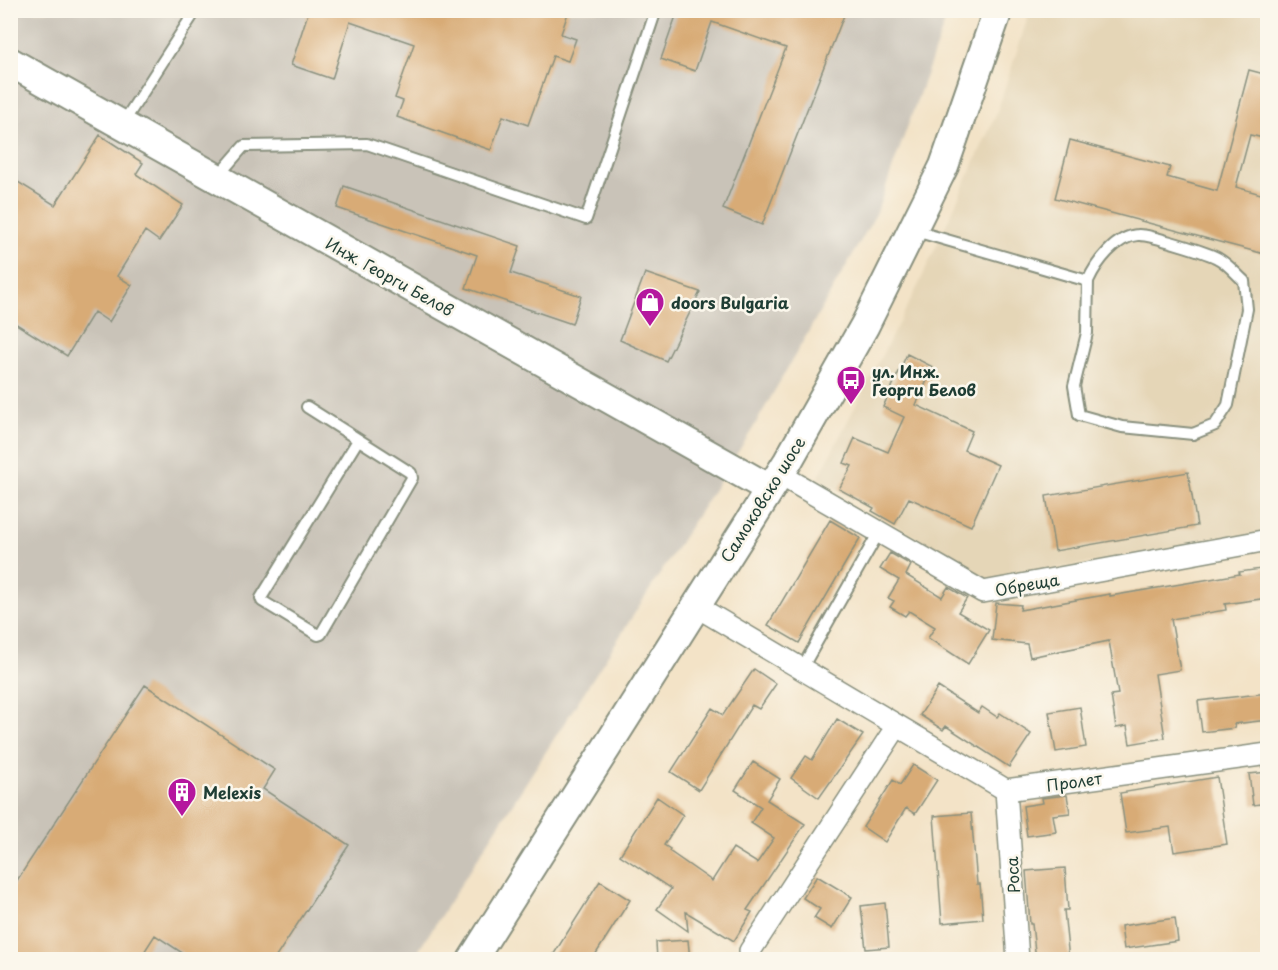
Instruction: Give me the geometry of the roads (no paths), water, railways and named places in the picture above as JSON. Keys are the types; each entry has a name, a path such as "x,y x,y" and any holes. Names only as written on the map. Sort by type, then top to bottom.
{"main road":[{"name":"Самоковско шосе","path":"472,960 694,605 775,482 865,325 944,166 998,10"},
{"name":"Инж. Георги Белов","path":"10,62 121,126 775,482"}],"street":[{"name":"Обреща","path":"775,482 879,532 983,592 1268,540"},
{"path":"694,605 1006,790"},
{"path":"750,951 897,726"},
{"name":"Пролет","path":"1006,790 1268,754"},
{"name":"Роса","path":"1006,790 1018,960"}],"lane":[{"path":"121,126 196,10"},
{"path":"216,178 244,146 368,144 586,219 656,10"},
{"path":"912,230 1088,281"},
{"path":"1137,235 1161,239 1219,258 1244,281 1247,309 1228,405 1215,425 1192,434 1122,427 1078,415 1074,386 1087,333 1088,281 1095,267 1119,242 1137,235"},
{"path":"308,407 411,473 412,478 321,634 318,635 262,601 261,598 358,440"},
{"path":"802,668 879,532"}],"place":[{"name":"doors Bulgaria","path":"650,328"},
{"name":"ул. Инж. Георги Белов","path":"851,406"},
{"name":"Мelexis","path":"182,818"}]}
